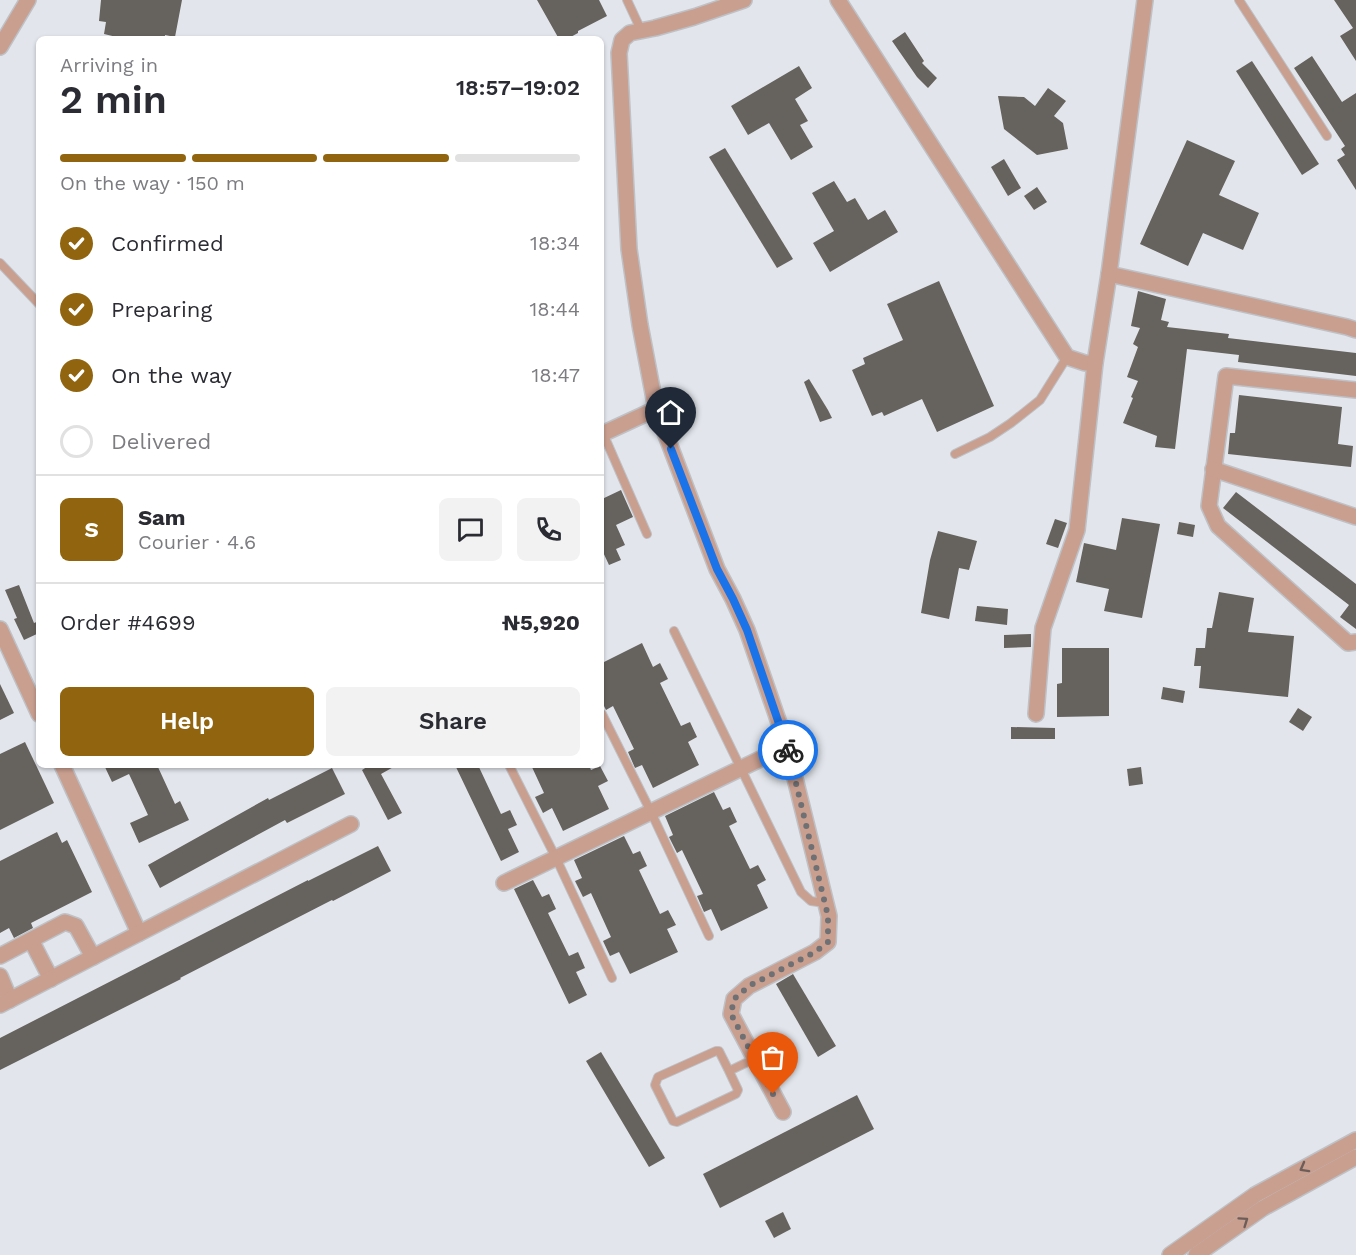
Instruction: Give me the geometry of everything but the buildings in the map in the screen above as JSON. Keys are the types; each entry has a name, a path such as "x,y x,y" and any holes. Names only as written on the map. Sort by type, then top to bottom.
{"street":[{"path":"0,47 28,0"},
{"path":"744,0 694,17 630,33 622,40 619,53 629,249 656,409 717,569 747,630 787,746 828,916 828,942 815,952 749,986 734,999 731,1014 783,1112"},
{"path":"838,0 1067,357 1084,363 1095,363"},
{"path":"1036,714 1043,628 1077,530 1095,363 1145,0"},
{"path":"1109,274 1356,330"},
{"path":"1356,390 1226,376 1209,506 1218,526 1348,643 1356,642"},
{"path":"604,431 656,409"},
{"path":"1214,469 1356,517"},
{"path":"0,629 36,707"},
{"path":"504,883 787,746"},
{"path":"63,768 139,933"},
{"path":"0,976 5,1003 351,824"},
{"path":"0,956 65,922 76,926 93,957"},
{"path":"30,940 51,979"},
{"path":"1170,1255 1255,1195 1356,1140"},
{"path":"1196,1255 1263,1208 1356,1156"}],"lane":[{"path":"627,0 641,30"},
{"path":"1239,0 1327,136"},
{"path":"0,263 36,301"},
{"path":"956,454 990,437 1040,400 1067,357"},
{"path":"604,437 647,534"},
{"path":"674,630 801,892 811,901 825,903"},
{"path":"604,718 709,936"},
{"path":"511,768 612,978"},
{"path":"718,1050 729,1071 738,1090 736,1094 677,1122 673,1121 669,1115 655,1085 658,1077 718,1050"},
{"path":"729,1071 754,1059"}],"way so far":[{"path":"773,1094 731,1014 734,999 749,986 815,952 828,942 828,916 788,750"}],"route":[{"path":"671,449 717,569 747,630 788,750"}]}
